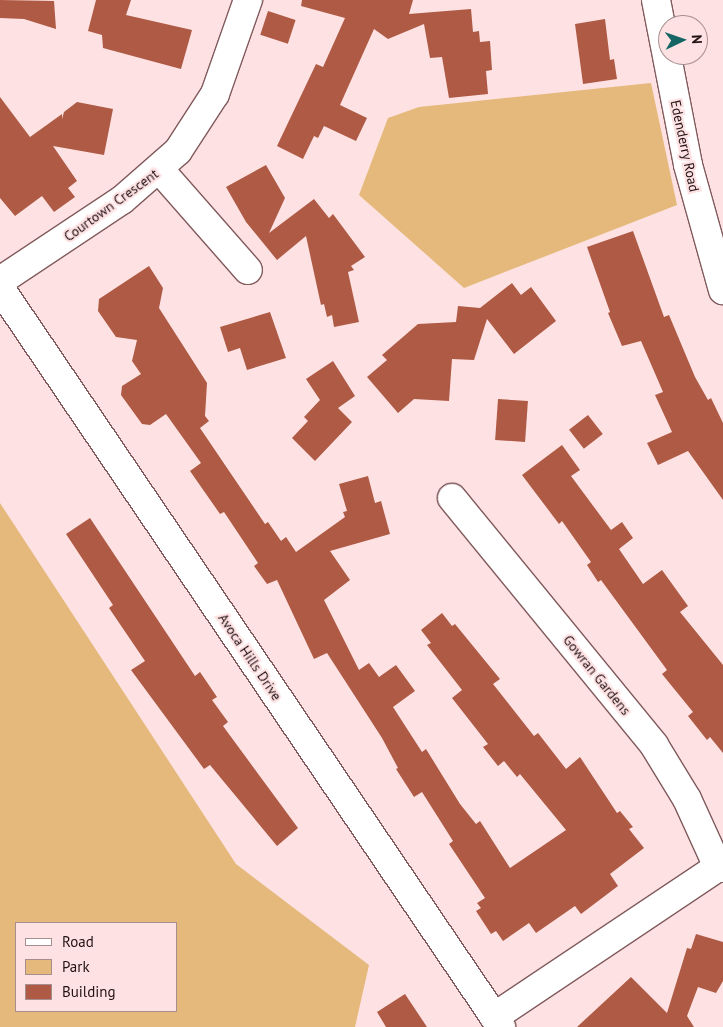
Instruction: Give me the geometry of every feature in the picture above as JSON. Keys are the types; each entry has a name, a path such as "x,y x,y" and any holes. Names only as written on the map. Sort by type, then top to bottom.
{"street":[{"name":"Courtown Crescent","path":"0,281 122,200 160,170 190,136 215,94 248,0"},
{"name":"Edenderry Road","path":"656,0 688,165 723,290"},
{"path":"160,170 248,270"},
{"name":"Avoca Hills Drive","path":"0,288 497,1022"},
{"name":"Gowran Gardens","path":"452,498 654,745 687,799 720,867 497,1022"}],"green space":[{"path":"651,83 677,205 464,288 359,195 388,118 419,107"},
{"path":"0,503 236,864 369,965 355,1027 0,1027"}],"building":[{"path":"0,0 54,1 56,29 24,19 0,18"},
{"path":"96,0 131,0 126,15 192,30 181,69 103,48 102,35 88,31"},
{"path":"302,0 413,0 409,14 471,9 473,32 479,31 480,42 490,41 492,70 486,71 488,94 449,98 442,57 430,58 424,24 388,39 374,29 340,105 367,118 356,141 324,126 318,138 314,136 303,159 277,146 316,64 323,67 345,18 301,6"},
{"path":"268,11 296,20 288,44 260,35"},
{"path":"605,19 610,60 614,59 617,79 583,84 575,24"},
{"path":"0,97 30,137 62,114 62,119 64,112 77,102 113,109 104,155 53,146 77,181 68,188 75,197 54,212 42,196 15,216 0,198"},
{"path":"266,165 285,198 269,233 314,199 329,218 333,214 365,257 351,266 354,270 348,272 359,322 334,327 332,315 327,317 324,304 321,305 306,236 277,260 246,222 226,187"},
{"path":"633,231 664,317 669,315 695,377 708,400 711,398 723,423 723,500 688,451 658,465 647,443 672,432 655,395 663,392 641,341 622,346 608,313 610,312 587,247"},
{"path":"149,266 163,288 159,308 207,383 205,416 209,421 200,428 265,524 268,522 281,541 286,537 296,552 345,517 343,512 347,511 339,484 368,476 375,503 381,501 390,534 330,551 350,580 324,600 359,670 369,663 379,677 396,665 415,691 393,707 422,752 426,749 460,804 476,824 480,821 510,868 566,830 520,774 517,777 504,761 498,766 483,747 488,744 452,698 462,690 427,645 431,643 421,630 442,613 452,626 455,624 500,679 493,684 534,736 538,733 566,769 580,757 617,813 620,811 633,827 629,829 644,848 610,874 618,886 581,914 575,906 536,933 529,923 503,941 496,931 491,934 476,911 481,908 477,903 485,898 449,844 453,841 422,792 414,797 396,769 398,768 382,738 327,653 314,659 277,580 267,584 254,566 258,563 224,512 220,514 190,471 201,463 166,414 150,425 142,424 121,395 122,386 141,374 132,361 137,340 116,337 98,311 99,299"},
{"path":"512,283 521,295 531,287 556,321 514,354 487,319 474,360 452,359 449,401 414,399 398,413 367,377 387,360 382,355 418,324 456,322 458,306 480,308"},
{"path":"270,312 286,358 247,370 240,348 228,352 220,327"},
{"path":"333,361 355,396 338,408 352,422 315,461 292,438 308,421 304,417 320,400 306,379"},
{"path":"498,399 528,401 525,442 495,440"},
{"path":"588,415 603,434 584,449 569,430"},
{"path":"562,445 580,470 571,476 611,530 622,522 633,538 619,549 643,584 662,570 688,606 680,612 723,665 723,753 710,737 707,740 688,716 693,712 662,674 667,670 601,580 598,582 587,565 591,562 562,521 559,524 522,475"},
{"path":"90,518 195,676 200,672 217,697 212,700 228,722 223,726 298,828 277,846 210,765 204,769 131,670 145,661 109,608 113,605 66,534"},
{"path":"696,934 723,942 723,981 716,993 698,987 687,1016 694,1027 577,1027 631,977 667,1013 687,948 691,949"},
{"path":"405,994 427,1027 386,1027 377,1012"}]}
